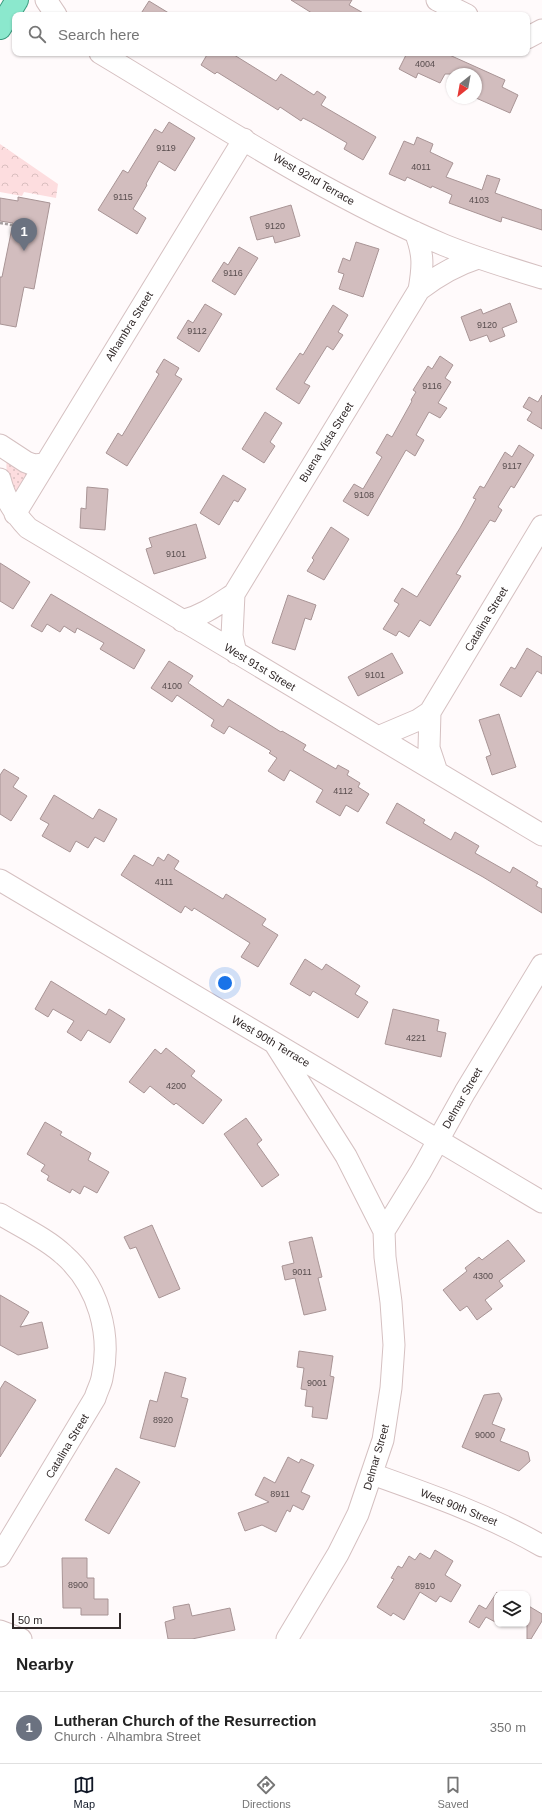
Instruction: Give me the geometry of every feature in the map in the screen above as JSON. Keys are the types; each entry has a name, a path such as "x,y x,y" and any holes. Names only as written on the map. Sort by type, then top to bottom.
{"main road":[{"path":"0,29 14,1"}],"street":[{"path":"46,0 54,12"},
{"path":"437,0 460,12"},
{"path":"0,29 12,28"},
{"path":"530,36 542,30"},
{"path":"530,43 542,47"},
{"name":"West 92nd Terrace","path":"105,56 325,187 415,232 478,258 542,278"},
{"name":"Alhambra Street","path":"15,514 244,139"},
{"name":"Buena Vista Street","path":"182,621 194,618 213,609 234,594 419,290 422,275 422,250 415,232"},
{"name":"Buena Vista Street","path":"419,290 434,278 455,267 478,258"},
{"path":"0,445 26,462 34,465 45,464"},
{"name":"West 91st Street","path":"0,479 8,501 15,514 28,528 542,835"},
{"name":"Catalina Street","path":"378,737 418,720 430,712 542,526"},
{"name":"Buena Vista Street","path":"234,594 232,636 236,653"},
{"name":"Catalina Street","path":"430,712 429,748 437,772"},
{"name":"West 90th Terrace","path":"0,880 542,1202"},
{"name":"Delmar Street","path":"384,1231 465,1092 542,965"},
{"name":"Delmar Street","path":"275,1044 346,1156 384,1231 385,1257 391,1302 394,1345 391,1388 386,1424 372,1474 358,1514 338,1554 286,1639"},
{"name":"Catalina Street","path":"0,1214 51,1244 65,1256 81,1274 94,1295 104,1326 105,1353 102,1378 95,1398 0,1556"},
{"name":"West 90th Street","path":"372,1474 454,1503 496,1522 542,1546"},
{"path":"0,1632 21,1639"}],"path":[{"path":"0,223 12,225"}],"green space":[{"path":"0,144 58,184 56,198 24,192 22,196 0,192"},
{"path":"7,461 30,472 18,498 8,474 6,465"}],"building":[{"path":"291,0 352,0 349,5 362,12 310,12"},
{"path":"149,1 167,12 142,12"},
{"path":"206,56 236,56 276,81 281,74 314,95 317,91 326,97 321,105 376,137 363,160 344,149 347,143 303,118 301,121 280,107 278,110 217,72 215,74 201,65"},
{"path":"406,56 452,56 478,68 446,68 446,74 440,83 418,73 416,78 399,69"},
{"path":"482,70 505,80 502,87 518,95 510,113 482,101"},
{"path":"169,122 195,138 175,171 159,161 133,209 146,218 137,234 98,210 123,170 128,173 155,129 162,133"},
{"path":"417,137 433,144 430,152 453,163 446,177 482,190 487,175 500,179 495,193 542,210 542,230 502,217 501,222 449,203 452,195 432,186 431,188 407,177 405,181 389,174 404,141 414,145"},
{"path":"18,197 50,203 34,289 24,287 16,327 0,324 0,277 2,277 13,223 0,221 0,198 18,201"},
{"path":"291,205 300,236 275,243 273,236 257,240 250,217"},
{"path":"356,242 379,249 363,297 339,289 344,274 338,272 343,258 350,261"},
{"path":"239,247 258,258 235,295 212,281 224,262 228,265"},
{"path":"510,303 517,322 502,328 505,336 490,342 487,335 470,341 461,317 481,309 483,314"},
{"path":"205,304 222,314 199,352 177,338 188,320 193,323"},
{"path":"333,305 348,315 338,332 343,335 333,350 327,346 304,383 310,386 299,404 276,389 300,353 303,355"},
{"path":"440,356 453,365 445,378 451,382 438,403 447,408 440,418 429,412 416,435 424,440 415,456 406,450 368,516 343,501 354,484 363,489 382,457 376,453 387,434 392,437 412,401 411,400 416,392 413,390 428,366 432,369"},
{"path":"164,359 179,368 175,375 182,379 127,466 106,453 118,433 122,436 159,374 156,372"},
{"path":"542,395 542,429 527,420 532,412 523,407 529,397 538,402"},
{"path":"265,412 282,423 270,442 275,446 264,463 242,449"},
{"path":"519,445 534,455 514,488 511,486 498,507 502,510 495,522 490,520 456,574 461,576 430,626 420,620 409,637 399,631 396,636 383,629 399,604 394,601 402,588 417,597 460,528 476,499 473,498 480,486 484,488 505,452 512,457"},
{"path":"223,475 246,489 238,502 234,500 219,525 200,513"},
{"path":"87,487 108,489 105,530 80,528 81,508 86,509"},
{"path":"196,524 206,558 154,574 146,549 152,547 149,538"},
{"path":"331,527 349,539 324,580 307,571 314,560 312,558"},
{"path":"0,563 30,582 13,609 0,601"},
{"path":"51,594 145,650 134,669 100,649 104,643 77,628 75,633 64,626 60,632 47,624 42,632 31,626"},
{"path":"288,595 316,605 311,620 305,618 295,650 272,643"},
{"path":"527,648 542,657 542,674 537,671 521,697 500,685 511,667 515,669"},
{"path":"392,653 403,673 358,696 348,677"},
{"path":"169,661 193,676 188,683 223,707 228,699 281,732 282,731 306,745 303,750 336,769 338,765 349,771 347,775 360,783 358,787 369,794 358,812 346,805 340,816 316,802 323,790 290,770 284,781 268,771 277,758 269,753 271,751 229,726 224,734 211,726 214,720 177,695 172,702 151,688"},
{"path":"499,714 516,767 492,775 486,757 491,755 479,720"},
{"path":"4,769 19,778 13,787 27,796 11,821 0,814 0,775"},
{"path":"54,795 93,819 99,809 117,819 104,842 95,837 88,848 76,841 70,852 42,836 49,824 40,819"},
{"path":"397,803 425,820 423,823 451,840 455,832 479,846 475,853 510,873 513,867 538,882 536,886 542,889 542,913 483,877 386,823"},
{"path":"168,854 179,861 174,869 223,899 226,894 266,919 262,925 278,935 258,967 241,957 250,943 194,908 192,911 185,906 181,913 121,875 134,855 153,866 158,857 164,861"},
{"path":"305,959 322,970 326,964 360,986 355,994 368,1002 358,1018 313,991 310,996 290,984"},
{"path":"51,981 106,1015 109,1009 125,1019 110,1043 88,1030 81,1041 67,1032 74,1021 53,1009 48,1017 35,1009"},
{"path":"393,1009 439,1020 437,1031 446,1033 441,1057 385,1044"},
{"path":"166,1048 195,1071 191,1076 222,1100 203,1124 176,1103 174,1105 150,1086 144,1093 129,1082 155,1049 161,1054"},
{"path":"246,1118 262,1140 257,1144 279,1175 262,1187 224,1134"},
{"path":"45,1122 62,1132 60,1135 91,1153 88,1160 109,1172 97,1193 84,1186 80,1194 72,1189 70,1193 47,1180 49,1176 41,1171 45,1165 27,1154"},
{"path":"152,1225 180,1289 159,1298 136,1247 130,1249 124,1237"},
{"path":"312,1237 322,1277 318,1278 326,1310 304,1315 295,1278 285,1280 282,1266 294,1263 289,1242"},
{"path":"508,1240 525,1261 499,1281 503,1286 485,1300 492,1309 477,1320 467,1306 460,1311 443,1290 467,1271 465,1268 479,1257 482,1260"},
{"path":"0,1295 29,1312 20,1327 42,1322 48,1348 18,1355 0,1345"},
{"path":"299,1351 333,1356 330,1376 334,1377 327,1419 312,1417 313,1407 305,1406 307,1390 301,1389 304,1368 297,1367"},
{"path":"165,1372 186,1378 181,1397 188,1399 175,1447 140,1438 150,1400 157,1402"},
{"path":"5,1381 36,1400 0,1457 0,1389"},
{"path":"499,1393 502,1399 492,1424 505,1429 500,1441 528,1452 530,1461 519,1471 462,1447 484,1395"},
{"path":"288,1457 299,1463 301,1459 314,1465 301,1492 310,1496 303,1510 293,1505 290,1512 287,1510 276,1532 262,1525 245,1531 238,1513 269,1502 255,1495 264,1477 275,1483"},
{"path":"116,1468 140,1482 109,1534 85,1520"},
{"path":"435,1550 453,1561 445,1575 461,1585 451,1602 440,1596 436,1602 420,1592 404,1620 393,1613 391,1616 377,1607 394,1579 391,1578 398,1566 402,1568 409,1556 415,1560 420,1553 430,1559"},
{"path":"62,1558 87,1558 87,1578 94,1578 94,1599 108,1599 108,1615 81,1615 81,1608 63,1608"},
{"path":"494,1597 494,1621 486,1617 479,1628 469,1622 479,1605 486,1609"},
{"path":"189,1604 192,1616 230,1608 235,1630 192,1639 168,1639 165,1622 175,1619 173,1607"},
{"path":"530,1607 542,1614 542,1621 531,1639 527,1639 527,1627 530,1627"}],"place":[{"name":"Lutheran Church of the Resurrection","path":"24,251"}]}
